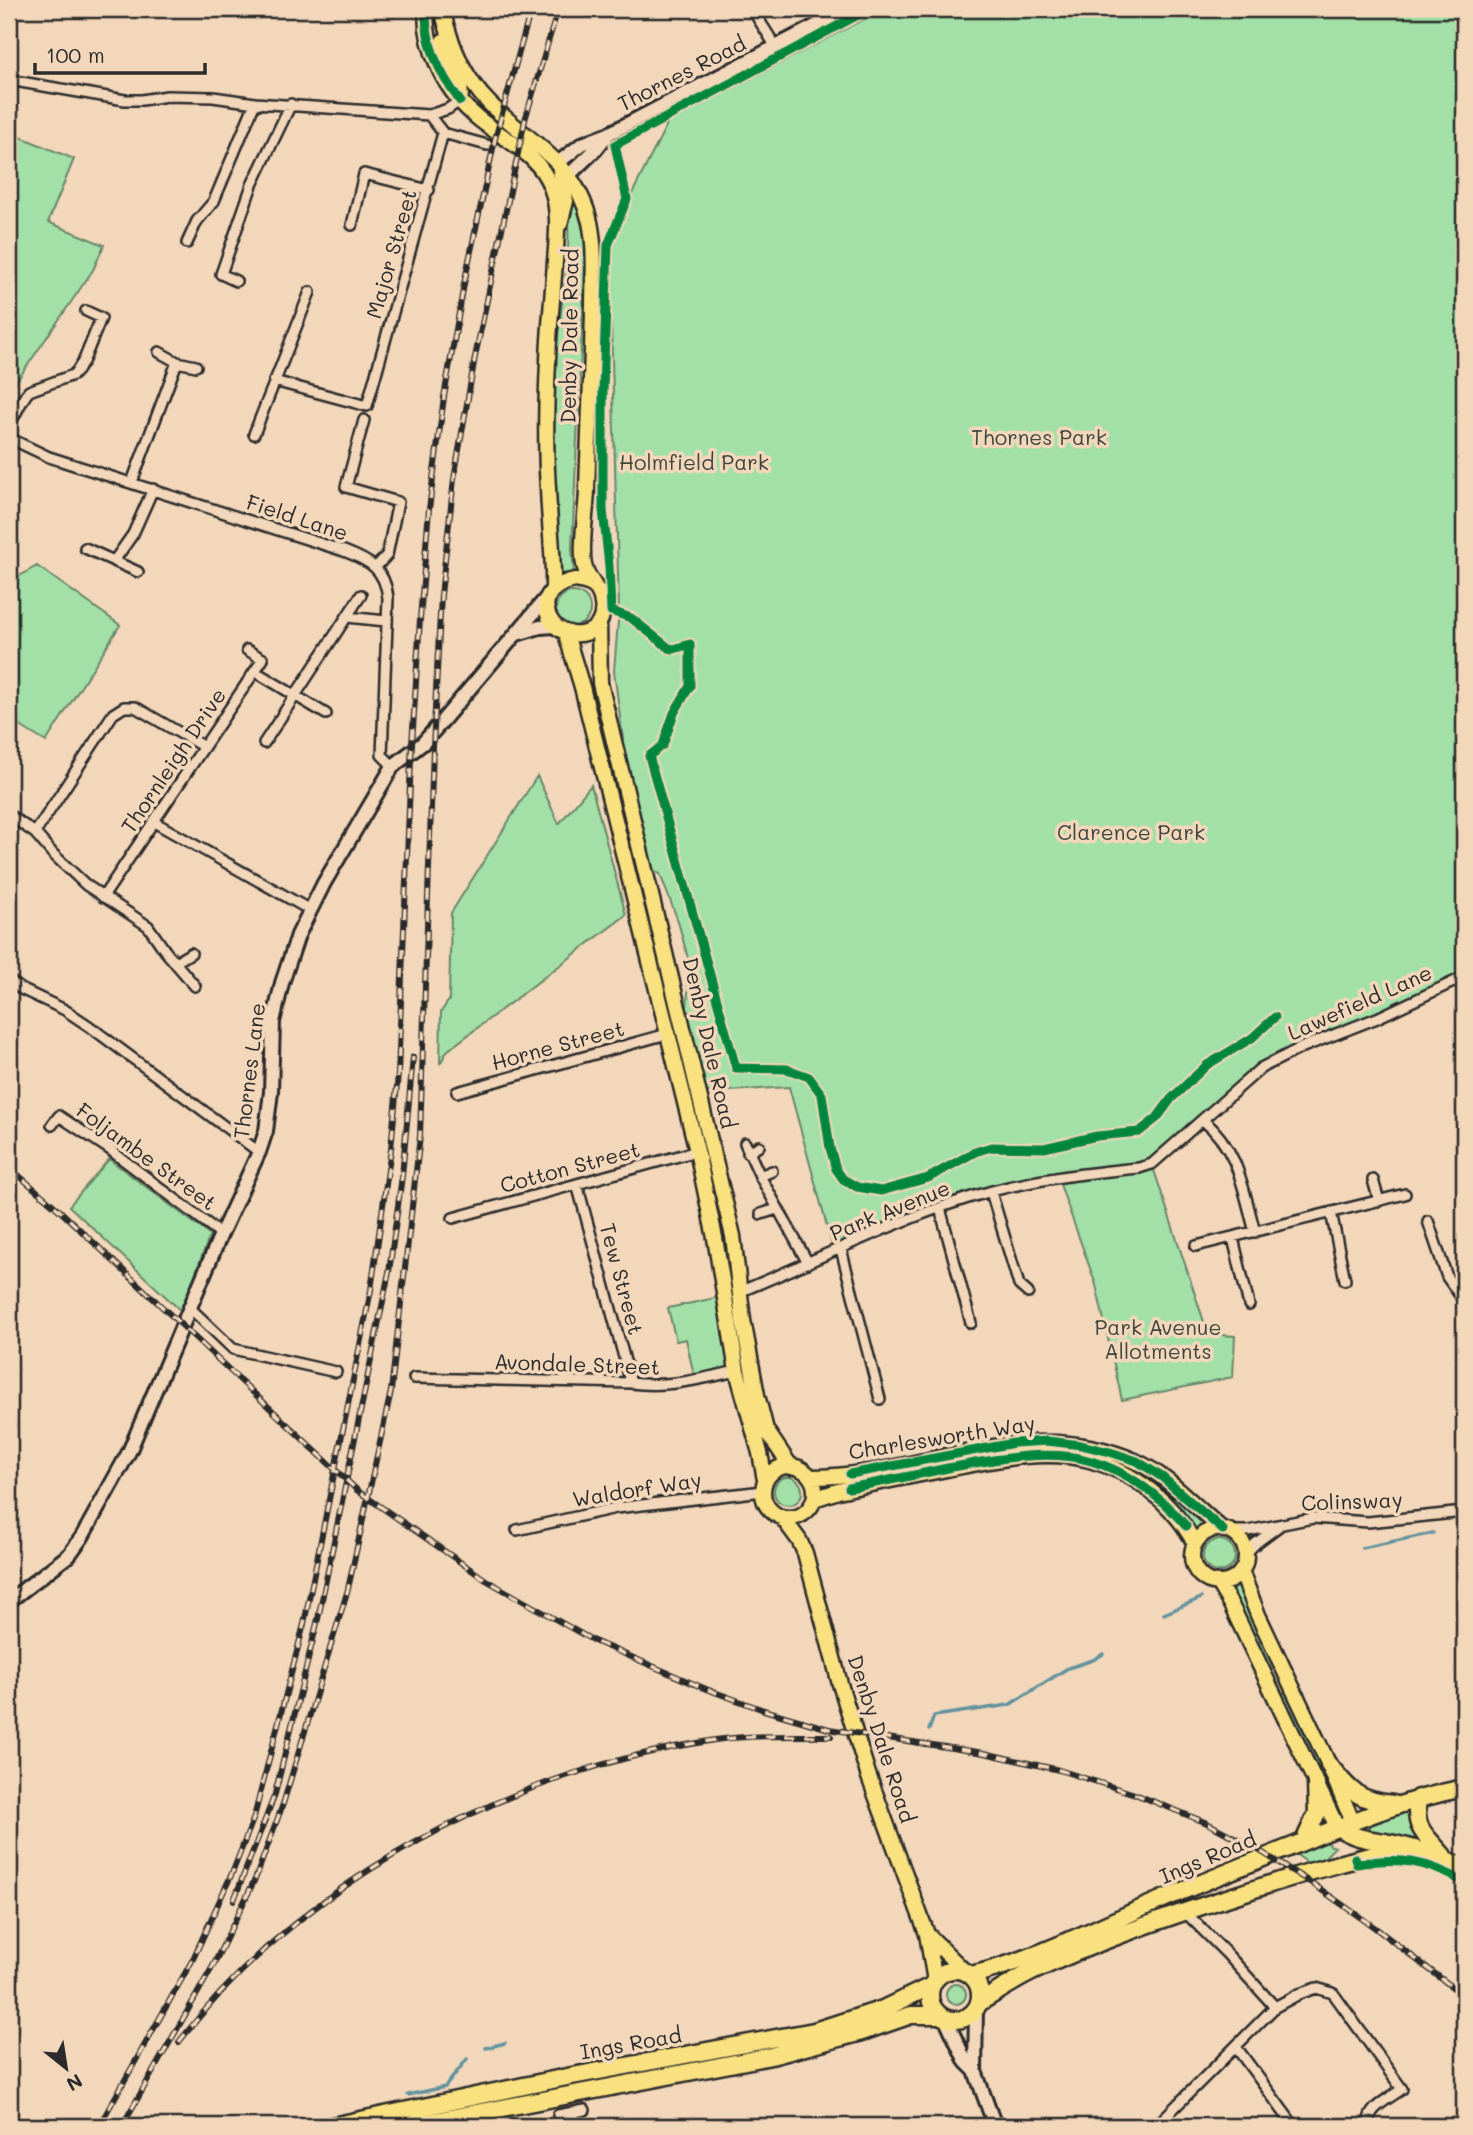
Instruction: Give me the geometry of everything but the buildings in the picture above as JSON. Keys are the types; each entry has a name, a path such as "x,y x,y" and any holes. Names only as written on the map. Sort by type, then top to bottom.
{"highway":[{"path":"1329,1765 1360,1798 1399,1804"},
{"path":"1304,1841 1317,1813 1316,1783"},
{"name":"Ings Road","path":"967,1973 1014,1964 1304,1841 1346,1827 1399,1804 1464,1788"},
{"path":"1418,1798 1417,1825 1445,1858"},
{"path":"1326,1866 1346,1827 1360,1839 1445,1858 1464,1868"},
{"name":"Ings Road","path":"977,2006 1033,1971 1185,1912 1326,1866 1408,1848"},
{"path":"951,1970 967,1973 979,1988 977,2006 958,2020 942,2016 931,2002 933,1983 939,1976 951,1970"},
{"name":"Ings Road","path":"332,2126 814,2031 883,2009 933,1983"},
{"name":"Ings Road","path":"409,2126 800,2049 911,2015 942,2016"},
{"path":"592,2092 607,2070 621,2078 657,2077"}],"main road":[{"name":"Denby Dale Road","path":"426,9 426,23 437,65 460,101 479,119 522,148 535,161 558,172 566,201 558,228 548,361 548,488 554,558 550,592"},
{"name":"Denby Dale Road","path":"442,9 456,53 475,85 580,194 590,222 594,252 588,481 583,555 584,568 595,587"},
{"path":"442,9 440,28 451,68 460,85 460,101"},
{"path":"575,580 595,587 603,611 599,623 581,634 560,630 545,607 550,592 575,580"},
{"name":"Denby Dale Road","path":"599,623 600,683 733,1236 739,1292 757,1395 766,1430 791,1466"},
{"name":"Denby Dale Road","path":"560,630 582,687 696,1151 715,1238 737,1371 760,1453 764,1485"},
{"name":"Charlesworth Way","path":"810,1477 850,1474 1014,1443 1047,1441 1081,1445 1137,1461 1170,1484 1226,1531"},
{"name":"Charlesworth Way","path":"811,1504 838,1491 995,1459 1069,1457 1091,1461 1127,1476 1149,1489 1165,1503 1195,1544"},
{"path":"791,1466 810,1477 815,1492 811,1504 796,1517 782,1517 768,1507 764,1485 777,1469 791,1466"},
{"name":"Denby Dale Road","path":"805,1553 806,1521 811,1504"},
{"name":"Denby Dale Road","path":"782,1517 805,1553 840,1684 868,1774 927,1934 933,1983"},
{"path":"1215,1530 1226,1531 1239,1538 1245,1554 1241,1571 1235,1577 1218,1583 1205,1579 1195,1569 1192,1556 1195,1544 1207,1532 1215,1530"},
{"path":"1241,1571 1258,1615 1329,1765 1346,1827"},
{"path":"1218,1583 1316,1783 1346,1827"},
{"name":"Denby Dale Road","path":"927,1934 967,1973"}],"street":[{"path":"752,9 776,47"},
{"name":"Thornes Road","path":"558,172 596,149 608,134 848,9"},
{"path":"9,80 142,100 167,96 213,97 255,103 429,115 442,112 460,101 475,85"},
{"path":"187,243 197,221 214,201 255,103"},
{"path":"236,281 221,274 252,186 291,104"},
{"path":"429,115 443,133 487,145"},
{"name":"Major Street","path":"274,381 367,406 443,133"},
{"path":"352,225 364,174 429,190"},
{"path":"254,435 310,292"},
{"path":"9,426 29,391 73,375 81,366 101,318 86,311"},
{"path":"159,352 177,362 196,366"},
{"path":"132,482 177,362"},
{"path":"364,420 346,487 398,502 387,555 376,567 387,586 382,755 393,766"},
{"name":"Field Lane","path":"9,438 49,457 344,551 376,567"},
{"path":"114,561 133,534 153,489"},
{"path":"85,548 138,572"},
{"name":"Thornes Lane","path":"9,1601 69,1555 82,1537 129,1452 161,1379 189,1307 266,1131 271,1093 271,1043 277,1003 290,959 310,910 393,766 423,743 550,592"},
{"path":"264,743 361,595"},
{"path":"347,617 386,621"},
{"path":"517,634 540,627 560,630"},
{"name":"Thornleigh Drive","path":"103,897 263,659 247,650"},
{"path":"261,675 326,714"},
{"path":"35,833 113,714 124,707 135,707 204,747"},
{"path":"9,815 35,833 69,870 103,897 148,926 166,953 195,986"},
{"path":"154,822 310,910"},
{"path":"176,962 191,953"},
{"name":"Lawefield Lane","path":"1058,1176 1139,1168 1152,1164 1261,1068 1464,977"},
{"path":"9,980 89,1026 259,1152"},
{"name":"Horne Street","path":"457,1092 667,1034"},
{"name":"Foljambe Street","path":"52,1125 59,1116 109,1149 221,1234"},
{"path":"1203,1120 1214,1129 1234,1158 1255,1232"},
{"path":"745,1143 760,1177 808,1263"},
{"path":"748,1153 759,1146"},
{"name":"Cotton Street","path":"453,1218 696,1151"},
{"path":"760,1177 772,1171"},
{"name":"Park Avenue","path":"739,1292 940,1208 990,1192 1058,1176"},
{"path":"1373,1180 1378,1201"},
{"name":"Tew Street","path":"577,1184 631,1383"},
{"path":"990,1192 1019,1285 1028,1293"},
{"path":"1196,1246 1405,1194"},
{"path":"940,1208 971,1323"},
{"path":"761,1214 777,1209"},
{"path":"1331,1212 1345,1280"},
{"path":"1428,1221 1447,1277 1464,1301"},
{"path":"1233,1238 1249,1305"},
{"path":"841,1249 880,1399"},
{"path":"189,1307 233,1349 336,1372"},
{"name":"Avondale Street","path":"414,1378 631,1383 652,1386 672,1385 737,1371"},
{"name":"Waldorf Way","path":"517,1530 616,1508 764,1485"},
{"name":"Colinsway","path":"1226,1531 1248,1531 1313,1518 1368,1522 1464,1512"},
{"name":"Colinsway","path":"1245,1554 1283,1524"},
{"path":"1185,1912 1275,2007"},
{"path":"1156,2126 1275,2007 1316,1988 1333,1993 1402,2089 1375,2108 1370,2115 1369,2126"},
{"path":"977,2006 975,2071 995,2126"},
{"path":"942,2016 966,2062 975,2071"},
{"path":"1236,2047 1294,2126"},
{"path":"558,2115 585,2110"},
{"path":"573,2112 576,2126"}],"green space":[{"name":"Thornes Park","path":"883,9 1464,9 1464,977 1261,1068 1152,1164 1208,1334 1235,1336 1233,1377 1122,1400 1096,1285 1057,1176 991,1192 834,1252 789,1087 699,1093 685,1032 690,966 678,921 660,874 642,864 614,742 623,739 614,671 619,609 610,286 613,244 633,192 668,122"},
{"path":"16,135 74,159 48,222 104,245 93,270 12,388 12,403 9,409 9,151"},
{"path":"569,192 576,204 586,241 572,549 574,572 561,574 553,437 556,350 568,257"},
{"path":"37,566 120,625 46,742 9,719 9,582"},
{"path":"573,592 585,597 590,609 585,621 573,626 561,621 556,609 561,597"},
{"path":"537,776 559,824 591,785 626,915 447,1051 440,1064 441,1012 449,1000 451,913"},
{"path":"109,1159 210,1235 181,1311 69,1206"},
{"path":"725,1296 737,1371 695,1380 686,1339 676,1341 668,1308"},
{"path":"1083,1450 1140,1470 1174,1495 1203,1524 1194,1529 1173,1502 1160,1491"},
{"path":"788,1477 798,1481 802,1491 798,1501 788,1505 778,1501 774,1491 778,1481"},
{"path":"1219,1540 1230,1545 1235,1556 1230,1567 1219,1572 1208,1567 1203,1556 1208,1545"},
{"path":"1242,1584 1278,1667 1270,1671 1229,1591"},
{"path":"1288,1691 1336,1795 1331,1798 1281,1694"},
{"path":"1411,1807 1429,1843 1408,1838 1368,1835 1371,1820"},
{"path":"1326,1838 1329,1845 1335,1847 1323,1859 1311,1865 1294,1853"},
{"path":"952,1984 960,1984 966,1994 960,2004 952,2004 946,1998 946,1990"}],"waterway":[{"path":"1362,1548 1433,1533"},
{"path":"1164,1614 1201,1598"},
{"path":"929,1730 934,1716 1009,1705 1068,1668 1103,1654"},
{"path":"486,2048 505,2043"},
{"path":"408,2095 445,2087 467,2059"}],"railway":[{"path":"99,2126 193,1959 233,1871 254,1817 304,1624 371,1290 391,1149 398,1074 411,760 420,619 429,509 444,397 464,284 495,139 531,9"},
{"path":"122,2126 213,1966 256,1877 283,1804 348,1589 391,1391 420,1136 433,747 441,595 454,479 475,357 525,120 558,9"},
{"path":"234,1900 275,1794 318,1619 389,1272 402,1176 413,1057"},
{"path":"9,1167 58,1209 358,1491 486,1580 594,1641 706,1689 764,1710 829,1729 984,1753 1059,1770 1135,1794 1207,1823 1255,1848 1313,1884 1464,1996"},
{"path":"179,2042 230,1983 288,1930 351,1882 419,1841 490,1805 564,1777 639,1755 729,1738 831,1736"}],"cycle path":[{"path":"426,9 428,34 435,58 460,101"},
{"path":"869,9 615,145 627,199 608,245 603,391 603,510 611,611 631,618 669,648 690,644 690,686 674,713 663,745 649,756 736,1068 787,1069 809,1077 822,1095 836,1169 843,1179 857,1187 881,1191 928,1178 975,1152 991,1147 1044,1148 1097,1136 1139,1132 1157,1118 1171,1099 1207,1065 1252,1038 1275,1017"},
{"path":"850,1474 1014,1443 1047,1441 1081,1445 1137,1461 1162,1477 1223,1530"},
{"path":"849,1488 1001,1459 1057,1455 1091,1461 1131,1478 1155,1495 1186,1526"},
{"path":"1355,1858 1357,1864 1386,1860 1412,1862 1438,1869 1464,1882"}],"park label":[{"name":"Holmfield Park","path":"694,463"},
{"name":"Clarence Park","path":"1131,833"},
{"name":"Park Avenue Allotments","path":"1158,1340"}]}
